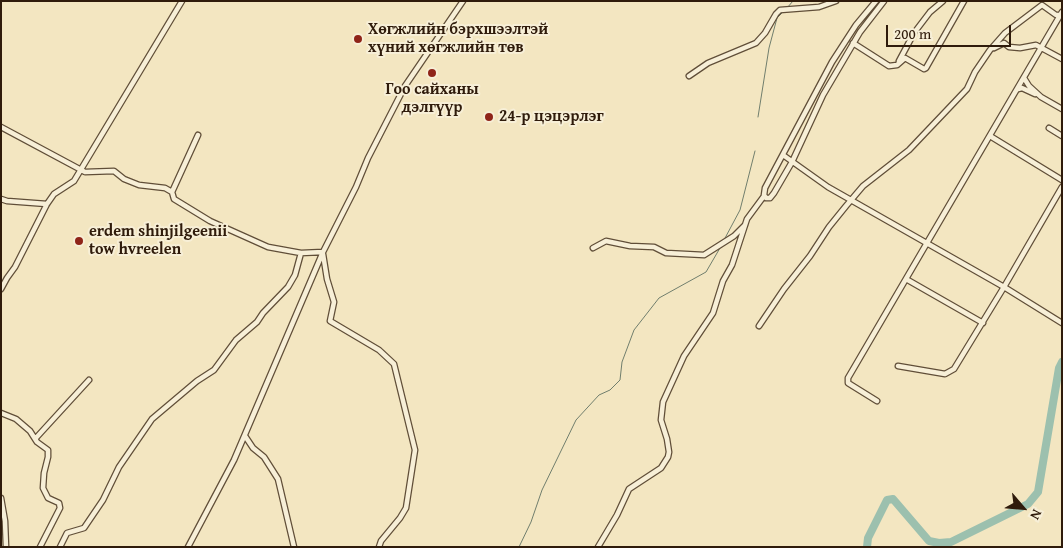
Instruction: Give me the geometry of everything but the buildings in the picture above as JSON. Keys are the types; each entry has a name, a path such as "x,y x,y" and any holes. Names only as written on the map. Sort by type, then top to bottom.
{"street":[{"path":"1,289 4,277 15,267 47,204 54,194 74,181 182,1"},
{"path":"188,547 220,490 323,252 405,86 463,1"},
{"path":"689,76 708,63 756,43 780,10 819,7 836,1"},
{"path":"598,547 617,515 629,489 648,478 660,468 668,457 667,439 661,420 663,402 684,356 713,313 723,281 732,265 747,219 764,196 765,188 832,62 856,25 876,1"},
{"path":"764,196 770,198 792,162 823,95 853,43 884,1"},
{"path":"897,64 914,33 930,12 943,1"},
{"path":"853,43 889,66 897,64 905,58 924,69 928,67 964,1"},
{"path":"759,326 829,227 851,200 863,186 909,150 967,89 975,72 990,50 1006,33 1042,5 1056,15 1061,14"},
{"path":"878,401 848,383 848,378 1061,14"},
{"path":"990,50 1004,43 1014,47 1036,45 1062,59"},
{"path":"1024,78 1029,86 1041,97"},
{"path":"1018,88 1041,97 1062,109"},
{"path":"1,127 81,168 85,172 114,172 124,179 139,185 164,188 172,192"},
{"path":"1049,128 1062,136"},
{"path":"198,135 172,192 174,199 210,221 268,247 301,253 323,252"},
{"path":"990,136 1062,180"},
{"path":"783,155 812,177 1004,287 1062,323"},
{"path":"898,366 945,374 954,370 1062,187"},
{"path":"1,200 47,204"},
{"path":"592,248 606,241 630,246 654,247 666,253 704,255 734,236 746,224"},
{"path":"323,252 327,279 334,302 330,321 379,350 394,364 415,450 406,508 381,541 379,547"},
{"path":"60,547 67,533 84,528 103,500 119,467 152,420 197,381 214,370 236,340 257,322 288,287 295,275 301,253"},
{"path":"906,279 983,323"},
{"path":"35,439 89,380"},
{"path":"1,413 16,419 48,450 43,488 48,498 59,503 60,508 40,547"},
{"path":"245,436 253,448 264,457 278,479 294,547"},
{"path":"1,498 6,521 6,547"}],"waterway":[{"path":"787,8 793,1"},
{"path":"758,117 769,48 777,18 784,11"},
{"path":"724,240 740,210 755,151"},
{"path":"519,547 531,522 542,490 576,420 599,395 610,390 620,380 622,362 634,330 659,298 706,272 720,248"},
{"path":"867,547 868,538 887,500 893,499 929,541 939,543 951,542 1028,504 1038,492 1059,368 1062,362"}],"place":[{"name":"Хөгжлийн бэрхшээлтэй хүний хөгжлийн төв","path":"358,39"},
{"name":"Гоо сайханы дэлгүүр","path":"432,73"},
{"name":"24-р цэцэрлэг","path":"489,117"},
{"name":"erdem shinjilgeenii tow hvreelen","path":"79,241"}]}
